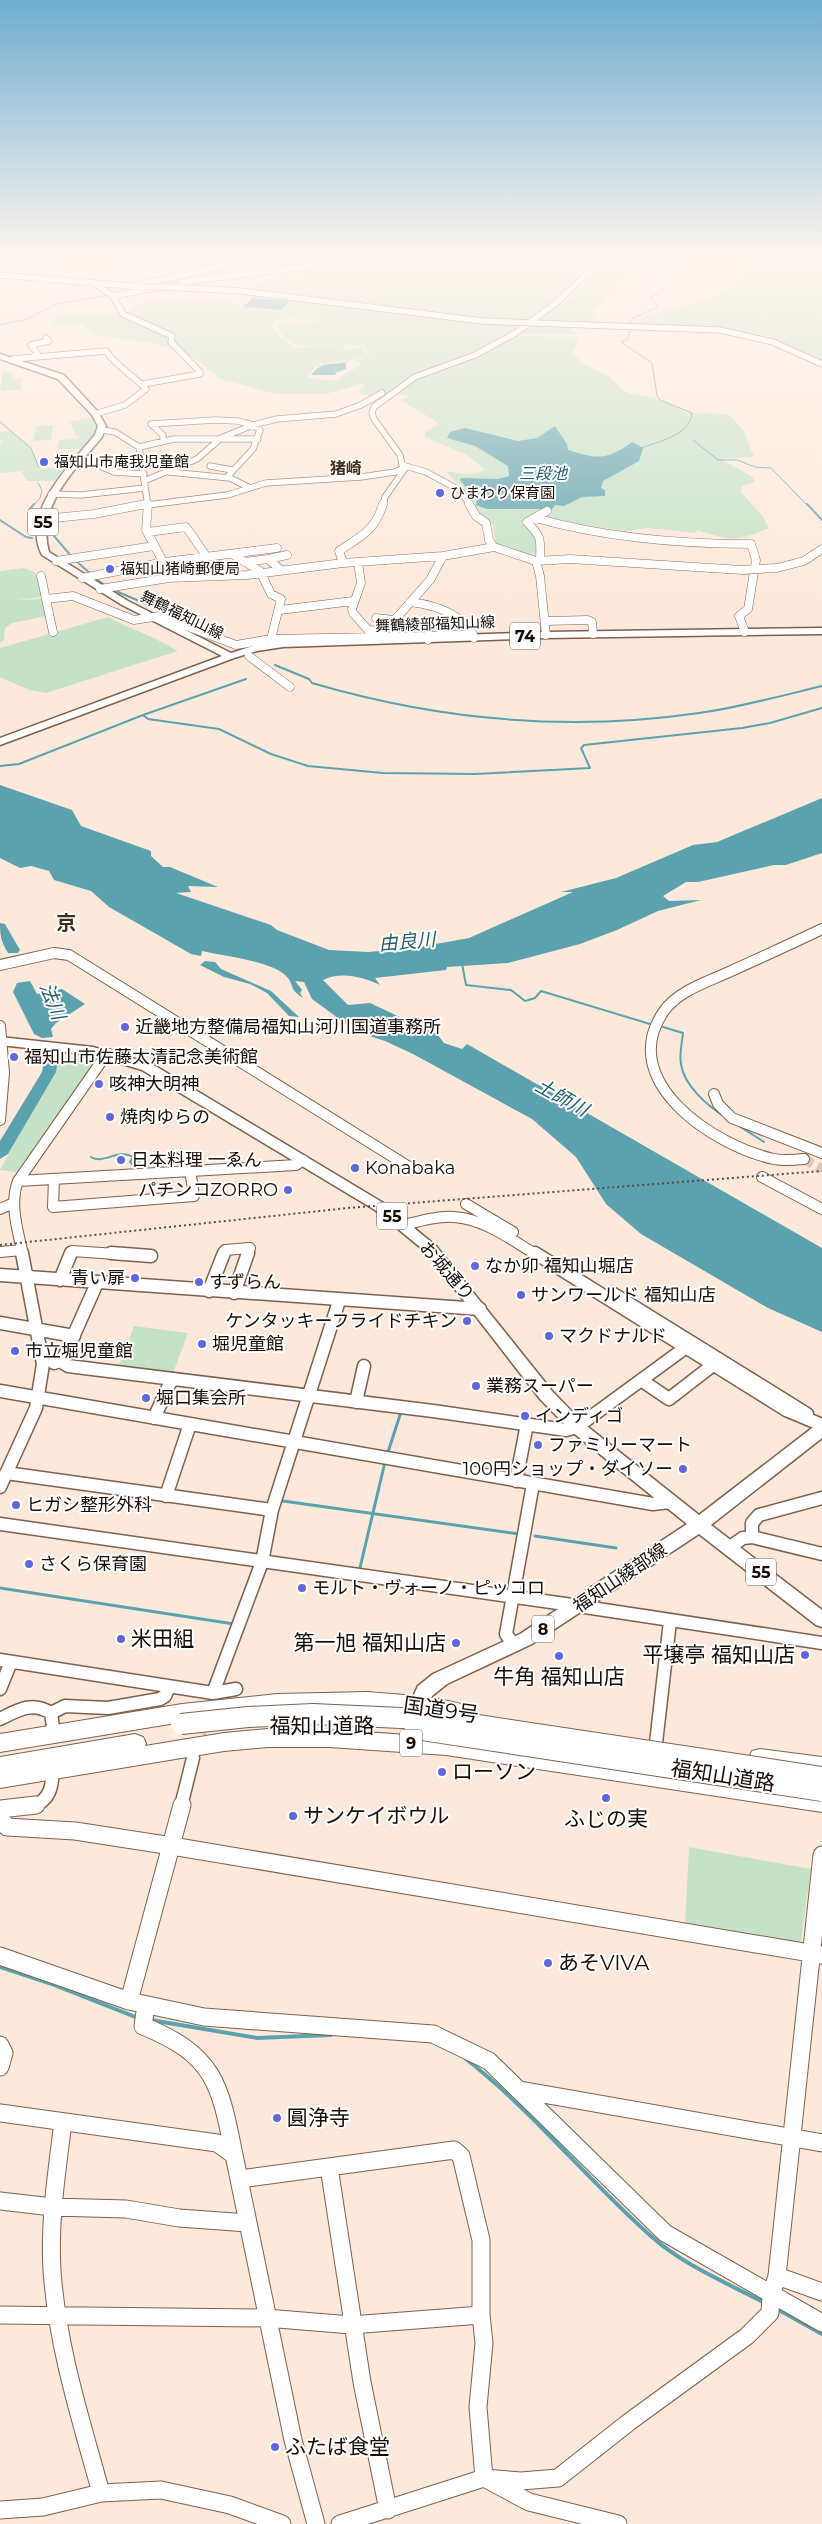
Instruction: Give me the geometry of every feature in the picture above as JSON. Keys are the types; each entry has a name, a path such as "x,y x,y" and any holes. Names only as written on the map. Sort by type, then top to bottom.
{"highway":[{"name":"国道9号","path":"0,1743 52,1724 277,1703 367,1701 417,1705 656,1743 822,1766"},
{"name":"福知山道路","path":"0,1766 182,1730 227,1717 289,1713 387,1715 445,1720 822,1778"},
{"name":"福知山道路","path":"0,1753 182,1730 290,1724 351,1724 398,1728 822,1791"},
{"name":"国道9号","path":"0,1779 186,1746 259,1738 329,1738 446,1746 822,1802"}],"main road":[{"path":"50,373 61,377 95,414 102,426 102,430"},
{"name":"舞鶴福知山線","path":"102,430 51,494 40,541 46,553 100,589 226,658"},
{"name":"舞鶴綾部福知山線","path":"226,658 256,648 283,644 474,636 822,631"},
{"name":"舞鶴福知山線","path":"0,742 226,658"},
{"name":"お城通り","path":"2,1041 91,1050 147,1067 380,1207 431,1249 546,1395 577,1426 670,1502 730,1546 822,1620"},
{"name":"福知山綾部線","path":"408,1742 417,1705 425,1691 440,1679 514,1645 578,1606 700,1524 820,1426"}],"street":[{"path":"95,414 125,405 146,389 143,384 127,373"},
{"path":"143,384 200,373"},
{"path":"426,373 415,377 374,406 372,413 374,419 400,455 402,465 426,472 461,491 476,516 486,523 489,529 489,540 494,547"},
{"path":"51,494 81,494 144,481 169,472 204,455 221,438 253,425 277,419 344,412 381,394 387,387 402,386"},
{"path":"163,440 163,435 151,424 215,420 238,421 253,425 260,430 258,439 253,449 232,470 230,478"},
{"path":"102,430 115,432 139,446 163,440 258,439"},
{"path":"139,446 148,504 148,532 154,546 165,562 169,578"},
{"path":"78,461 90,462 144,481"},
{"path":"210,466 232,470"},
{"path":"44,519 227,495 275,482 385,474 406,467"},
{"path":"343,563 339,551 371,530 379,518 385,497 406,467"},
{"path":"169,472 230,478 250,488"},
{"path":"536,561 540,559 541,541 539,534 527,522 547,511"},
{"path":"536,518 579,530 719,544 751,544 756,560 755,569 748,609 739,616 745,632"},
{"path":"148,532 186,527 207,558"},
{"path":"56,561 154,546"},
{"path":"100,589 169,578 263,573 343,563 444,556 494,547 536,561 571,559 711,570 779,567 798,563 822,549"},
{"path":"82,578 165,562 278,548"},
{"path":"232,554 237,561 263,573 271,594 281,599 280,610 271,639"},
{"path":"243,563 268,560 287,555"},
{"path":"393,634 394,620 436,574 443,563 444,556"},
{"path":"268,560 281,570"},
{"path":"536,561 540,576 546,635"},
{"path":"358,562 361,573 360,588 352,600 353,614 368,630 427,638"},
{"path":"40,576 53,632"},
{"path":"46,599 73,596 134,620 160,616 237,646 271,639 393,634"},
{"path":"280,610 352,600"},
{"path":"410,602 425,603 458,616 474,636"},
{"path":"376,618 394,620"},
{"path":"545,621 588,620 592,622 593,634"},
{"path":"249,656 290,687"},
{"path":"804,1159 770,1158 728,1144 697,1123 676,1106 661,1088 653,1071 650,1055 651,1039 664,1012 692,990 822,929"},
{"path":"0,965 54,953 68,955 414,1170"},
{"path":"0,1026 4,1103 0,1120"},
{"path":"0,1487 39,1398 43,1364 14,1203 18,1181 101,1062 109,1054"},
{"path":"714,1094 718,1104 732,1118 822,1153"},
{"path":"18,1181 296,1165 303,1160"},
{"path":"54,1180 53,1207 194,1196 190,1170"},
{"path":"762,1177 822,1209"},
{"path":"0,1209 14,1203"},
{"path":"466,1204 802,1410 820,1426"},
{"path":"404,1225 434,1218 454,1217 484,1224 538,1255 786,1410 820,1426"},
{"path":"209,1291 225,1250 250,1248 234,1293"},
{"path":"0,1252 22,1250"},
{"path":"60,1280 72,1251 151,1256"},
{"path":"0,1275 480,1309"},
{"path":"60,1362 74,1336 97,1283"},
{"path":"213,1693 262,1562 272,1510 310,1396 339,1300"},
{"path":"0,1323 74,1336"},
{"path":"43,1364 60,1362 68,1366 566,1430 577,1426 684,1348"},
{"path":"641,1380 669,1399 713,1365"},
{"path":"356,1402 364,1366"},
{"path":"154,1418 172,1379"},
{"path":"0,1391 653,1504 670,1502"},
{"path":"166,1496 190,1424"},
{"path":"516,1481 527,1424"},
{"path":"6,1473 272,1510"},
{"path":"514,1645 506,1634 511,1597 533,1484"},
{"path":"752,1537 752,1523 760,1515 822,1498"},
{"path":"0,1524 578,1606 822,1643"},
{"path":"730,1546 743,1538 752,1537 822,1554"},
{"path":"656,1743 670,1620"},
{"path":"0,1689 5,1661 213,1693 236,1689"},
{"path":"52,1724 56,1708 66,1706 111,1709 160,1698 165,1696 169,1686"},
{"path":"0,1719 19,1708 42,1707 52,1724"},
{"path":"129,2001 172,1846 193,1758"},
{"path":"0,1809 33,1806 46,1800 52,1793 53,1770"},
{"path":"0,1818 7,1827 23,1830 74,1831 172,1846 817,1954"},
{"path":"340,2524 484,2478 521,2481 558,2478 629,2422 746,2336 770,2313 771,2296 777,2276 790,2138 817,1954 822,1855"},
{"path":"0,1956 129,2001 144,2014 361,2026 433,2034 489,2061 665,2233 771,2296 822,2323"},
{"path":"144,2014 143,2026 167,2035 192,2053 215,2079 222,2100 240,2178 266,2318 293,2440 316,2524"},
{"path":"0,2045 4,2053 0,2067"},
{"path":"520,2090 822,2143"},
{"path":"0,2113 217,2143 234,2155"},
{"path":"63,2122 52,2207 52,2270 58,2316 72,2383 101,2493"},
{"path":"240,2178 454,2150 461,2156 481,2240 481,2315 484,2343 478,2407 484,2478"},
{"path":"329,2167 351,2325 372,2441 388,2510"},
{"path":"0,2200 52,2207 126,2209 179,2218 248,2224"},
{"path":"777,2276 822,2292"},
{"path":"0,2314 266,2318 351,2325 481,2315"},
{"path":"484,2478 529,2502 618,2524"},
{"path":"0,2510 43,2507 101,2493 161,2490 230,2505 282,2524"}],"green space":[{"path":"3,373 13,373 13,379 22,379 21,390 0,391"},
{"path":"212,373 310,373 307,378 337,381 346,373 602,373 610,377 624,391 634,395 653,397 688,413 728,414 743,430 754,457 720,459 753,477 755,482 742,486 741,492 763,517 769,528 741,538 726,538 697,530 696,533 648,528 625,531 552,520 524,523 535,535 537,545 535,557 496,545 493,525 476,510 469,497 446,471 472,474 485,469 465,454 425,437 425,433 439,423 400,400 411,396 364,395 358,392 365,385 361,384 326,394 277,394 220,379"},
{"path":"94,417 97,426 96,430 93,438 84,449 57,449 59,440 78,439 70,422"},
{"path":"53,425 51,440 33,441 36,427"},
{"path":"10,431 33,452 36,458 37,469 0,473 0,444 3,444 0,440 0,432"},
{"path":"71,466 60,481 27,481 21,471"},
{"path":"24,568 36,573 42,597 17,600 43,599 47,616 12,623 5,628 4,640 0,643 0,571"},
{"path":"108,617 161,641 178,651 46,693 29,690 0,677 0,648"},
{"path":"59,1053 86,1056 93,1064 17,1172 0,1170 56,1068"},
{"path":"134,1326 188,1333 172,1376 118,1368"},
{"path":"689,1847 811,1869 801,1941 685,1926"}],"water":[{"path":"313,373 336,373 336,375 311,375"},
{"name":"三段池","path":"555,426 567,444 568,450 587,455 601,456 615,453 632,442 643,448 639,461 603,481 601,488 605,490 605,496 582,497 564,506 555,505 552,509 487,509 476,505 477,500 460,480 461,478 498,479 509,476 508,466 475,446 447,438 450,432 465,428 518,441 537,438"},
{"path":"0,785 72,810 81,826 151,851 151,856 163,867 170,867 218,887 188,886 191,892 176,893 271,925 277,930 329,950 369,952 419,947 469,938 573,892 561,892 616,878 693,845 717,842 822,798 822,853 786,865 774,865 698,882 686,882 663,896 669,901 701,900 658,911 617,930 580,944 508,963 447,967 446,970 375,978 380,985 352,976 337,976 323,980 348,1005 370,1003 438,1035 444,1043 462,1049 467,1044 822,1248 822,1332 768,1308 641,1234 606,1204 576,1157 532,1119 413,1054 385,1041 357,1032 312,999 304,982 295,981 302,990 300,993 303,998 295,992 287,977 271,967 248,960 202,951 201,956 191,954 109,907 91,891 54,880 49,871 31,866 20,868 0,858"},
{"path":"205,961 215,962 221,969 271,991 299,1017 289,1016 267,993 250,984 224,977 200,965"},
{"path":"30,981 37,994 62,989 85,1004 56,1023 51,1029 53,1037 42,1038 34,1034 13,992 17,983"}],"waterway":[{"path":"642,448 680,432 690,421 692,413 660,400 657,396 653,373"},
{"path":"0,422 31,448 39,468"},
{"path":"693,440 718,460 737,460 755,467 771,468 808,506"},
{"path":"33,506 40,498 42,490 38,483"},
{"path":"34,504 29,510 39,520"},
{"path":"807,504 822,520"},
{"path":"0,520 26,537 32,538"},
{"path":"48,529 72,557"},
{"path":"76,561 91,574"},
{"path":"95,578 106,586"},
{"path":"111,589 151,606"},
{"path":"275,665 309,679 312,683 359,696 407,706 456,714 553,722 650,719 715,711 822,686"},
{"path":"143,715 246,679"},
{"path":"143,715 148,719 219,729 271,754 308,766 383,773 475,774 590,768 581,748 584,745 742,728 770,723 822,708"},
{"path":"0,766 19,764 143,715"},
{"name":"法川","path":"0,927 13,950"},
{"path":"462,963 466,985 511,990 525,1001 535,998 541,991 650,1024"},
{"path":"663,1027 683,1033 680,1052 683,1072 698,1095 725,1117"},
{"name":"法川","path":"0,1154 49,1072 52,1053"},
{"path":"736,1124 764,1142"},
{"path":"91,1157 100,1159 122,1154 128,1155 133,1157 130,1162 132,1164 145,1159 147,1155"},
{"path":"388,1452 401,1412"},
{"path":"373,1514 385,1462"},
{"path":"283,1501 373,1514"},
{"path":"359,1572 373,1514"},
{"path":"373,1514 519,1534"},
{"path":"535,1536 616,1548"},
{"path":"0,1588 234,1624"},
{"path":"0,1967 49,1983 138,2018"},
{"path":"151,2020 257,2038 331,2035"},
{"path":"466,2059 515,2101 605,2193 664,2247 705,2273 763,2302"},
{"path":"777,2309 822,2334"}],"tunnel":[{"path":"804,1159 822,1169"},
{"path":"195,1751 213,1693"}],"railway":[{"path":"0,1245 348,1208 822,1171"}],"place":[{"name":"福知山市庵我児童館","path":"44,462"},
{"name":"ひまわり保育園","path":"440,493"},
{"name":"福知山猪崎郵便局","path":"110,569"},
{"name":"近畿地方整備局福知山河川国道事務所","path":"125,1027"},
{"name":"福知山市佐藤太清記念美術館","path":"14,1057"},
{"name":"咳神大明神","path":"99,1084"},
{"name":"焼肉ゆらの","path":"110,1117"},
{"name":"日本料理 一ゑん","path":"121,1160"},
{"name":"Konabaka","path":"355,1168"},
{"name":"パチンコZORRO","path":"288,1190"},
{"name":"なか卯 福知山堀店","path":"475,1266"},
{"name":"青い扉","path":"135,1278"},
{"name":"すずらん","path":"199,1282"},
{"name":"サンワールド 福知山店","path":"521,1295"},
{"name":"ケンタッキーフライドチキン","path":"467,1321"},
{"name":"マクドナルド","path":"549,1336"},
{"name":"堀児童館","path":"202,1344"},
{"name":"市立堀児童館","path":"15,1351"},
{"name":"業務スーパー","path":"476,1386"},
{"name":"堀口集会所","path":"146,1398"},
{"name":"インディゴ","path":"525,1416"},
{"name":"ファミリーマート","path":"538,1445"},
{"name":"100円ショップ・ダイソー","path":"683,1469"},
{"name":"ヒガシ整形外科","path":"16,1505"},
{"name":"さくら保育園","path":"29,1564"},
{"name":"モルト・ヴォーノ・ピッコロ","path":"302,1588"},
{"name":"米田組","path":"121,1639"},
{"name":"第一旭 福知山店","path":"456,1643"},
{"name":"平壌亭 福知山店","path":"805,1655"},
{"name":"牛角 福知山店","path":"559,1656"},
{"name":"ローソン","path":"442,1772"},
{"name":"ふじの実","path":"606,1798"},
{"name":"サンケイボウル","path":"293,1816"},
{"name":"あそVIVA","path":"548,1963"},
{"name":"圓浄寺","path":"277,2118"},
{"name":"ふたば食堂","path":"275,2447"}],"district":[{"name":"猪崎","path":"346,468"},
{"name":"京","path":"66,923"}],"water label":[{"name":"由良川","path":"407,941"},
{"name":"土師川","path":"562,1097"}]}
